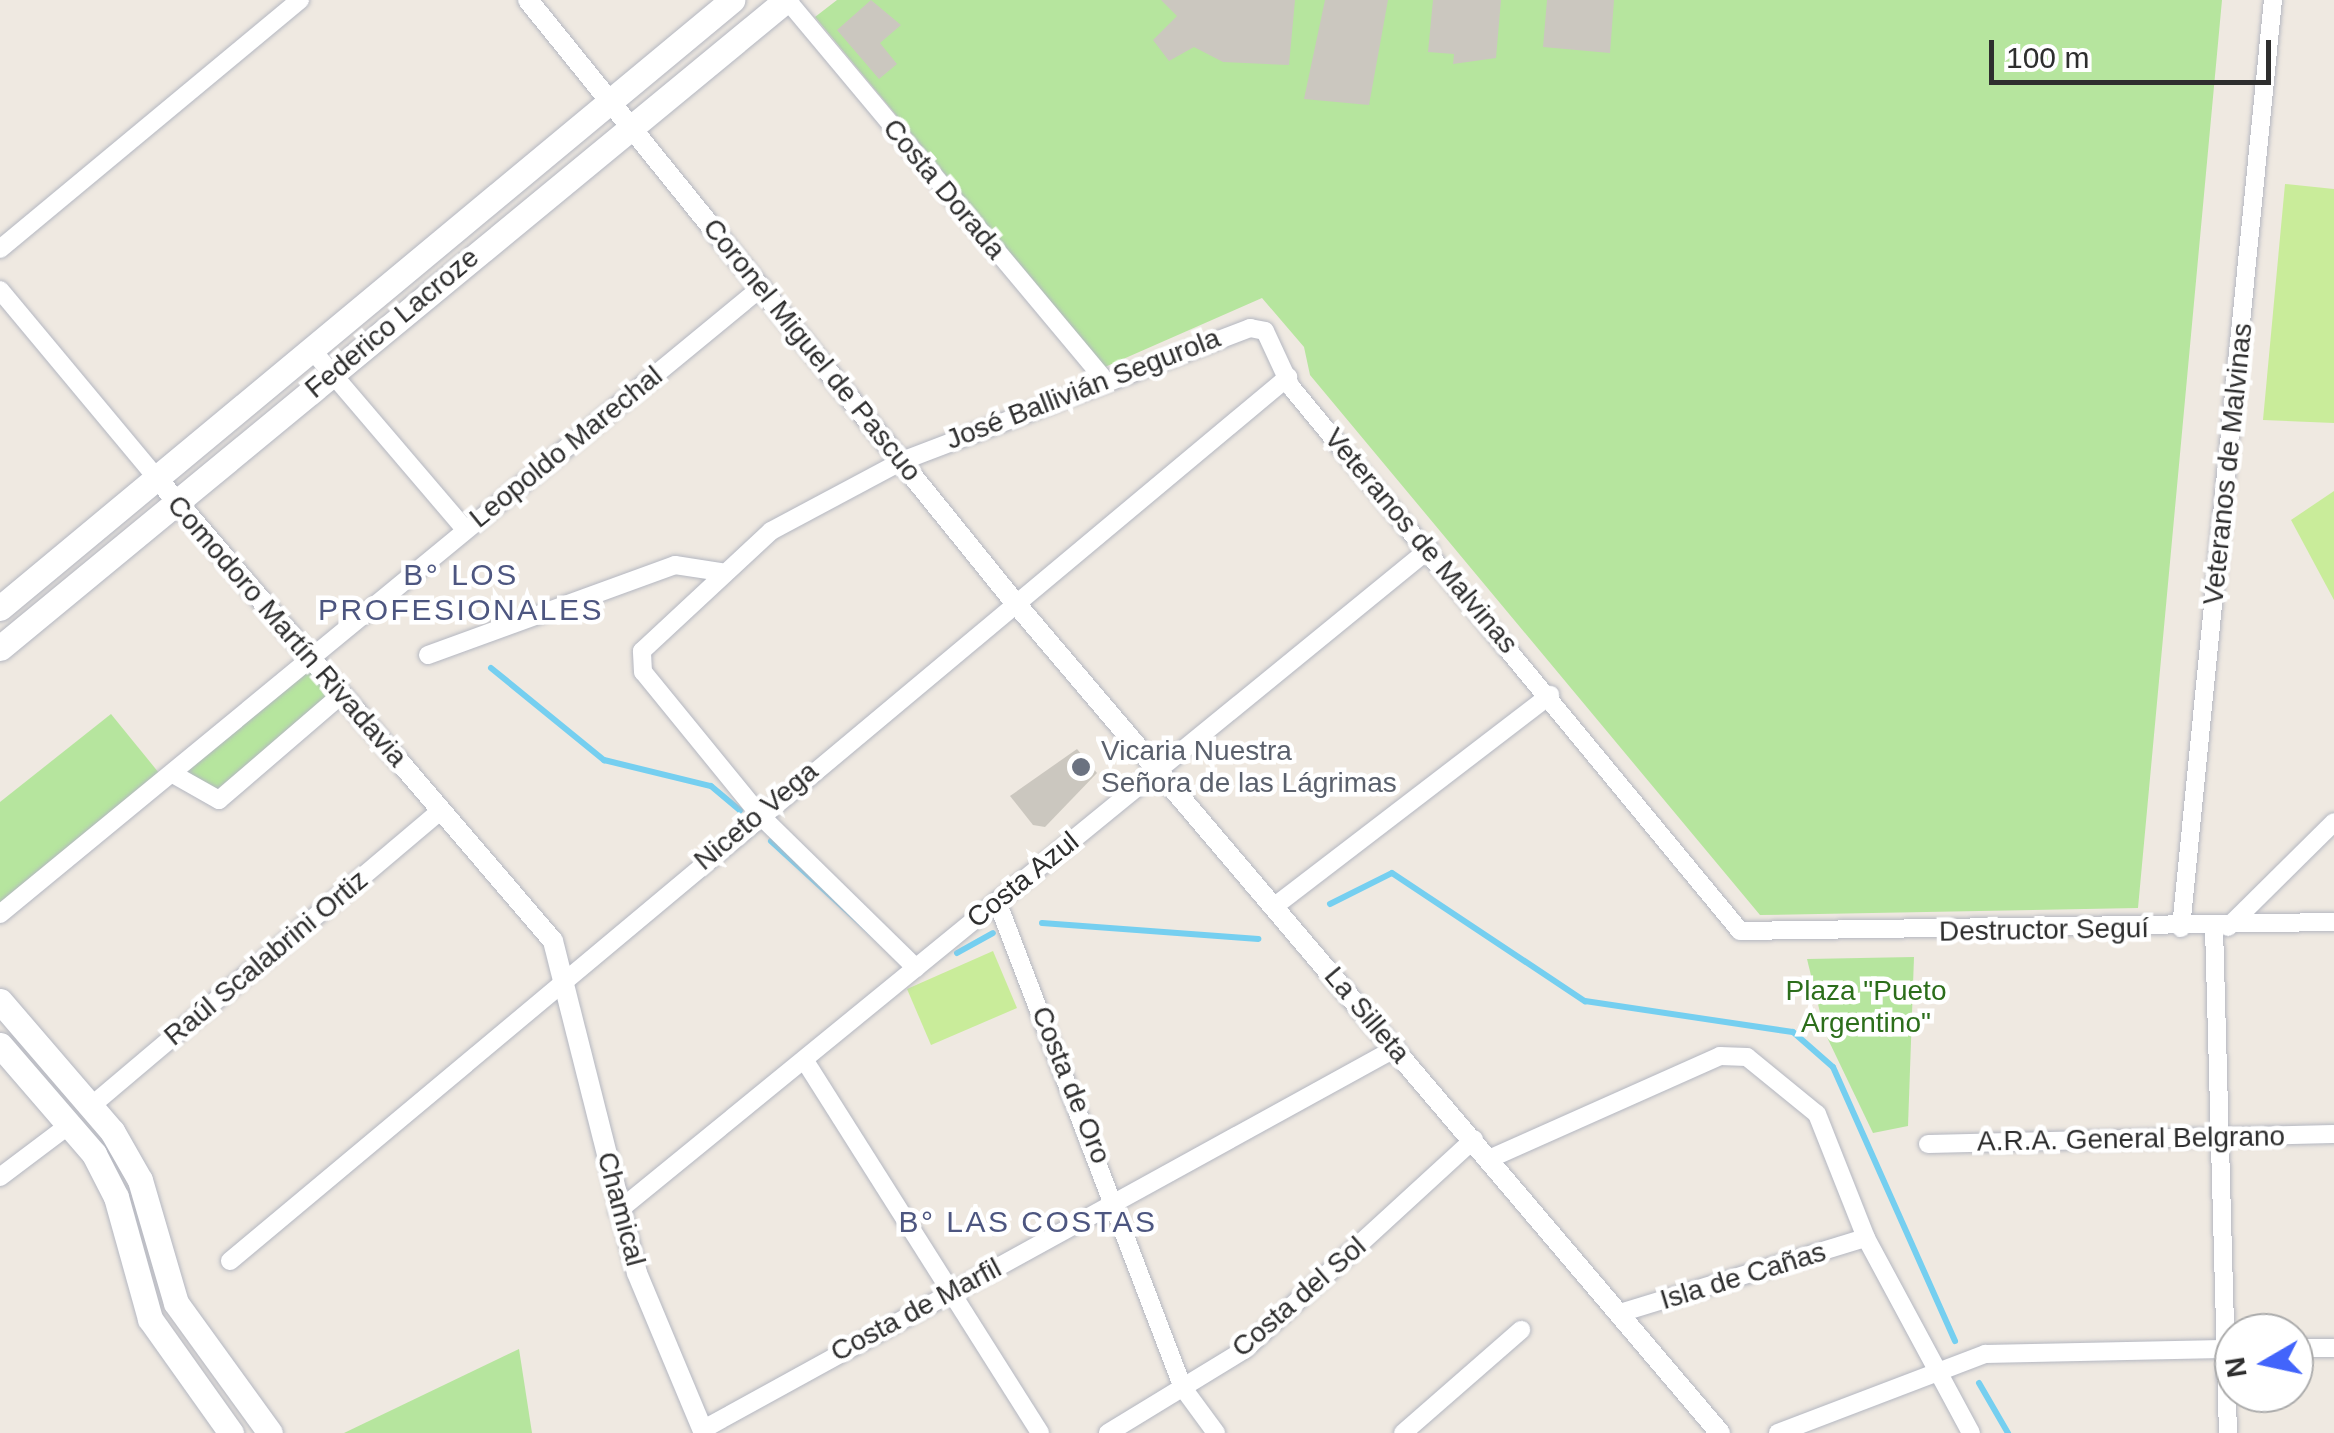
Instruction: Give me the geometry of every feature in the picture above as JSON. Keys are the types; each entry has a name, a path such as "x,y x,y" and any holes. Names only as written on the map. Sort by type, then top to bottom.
{"main road":[{"name":"Federico Lacroze","path":"0,608 732,0"},
{"name":"Federico Lacroze","path":"0,648 786,0"},
{"path":"0,1001 91,1106 140,1180 176,1303 270,1433"},
{"path":"0,1044 69,1125 116,1197 150,1319 231,1433"}],"street":[{"path":"0,249 300,0"},
{"name":"Coronel Miguel de Pascuo","path":"528,0 1012,599"},
{"name":"Costa Dorada","path":"786,0 1102,377"},
{"name":"Veteranos de Malvinas","path":"2182,928 2273,0"},
{"name":"Leopoldo Marechal","path":"0,914 762,286"},
{"name":"Comodoro Martín Rivadavia","path":"0,290 306,658 553,940 566,976"},
{"name":"José Ballivián Segurola","path":"721,572 771,531 902,460 1102,377 1250,328"},
{"name":"Veteranos de Malvinas","path":"1250,328 1265,331 1288,377 1740,931 1754,936"},
{"path":"312,350 465,529"},
{"name":"Niceto Vega","path":"230,1261 1012,599 1288,377"},
{"name":"Costa Azul","path":"618,1211 1428,549"},
{"path":"428,656 675,565 721,572"},
{"path":"721,572 642,651 643,672 759,814 916,968"},
{"name":"La Silleta","path":"1012,599 1720,1433"},
{"path":"1276,906 1550,694"},
{"path":"173,774 219,800 340,696"},
{"name":"Raúl Scalabrini Ortiz","path":"91,1106 441,810"},
{"path":"2229,1313 2221,1135 2221,927 2334,822"},
{"name":"Costa de Oro","path":"997,901 1118,1201 1183,1388 1216,1433"},
{"name":"Destructor Seguí","path":"1754,936 2334,922"},
{"name":"Chamical","path":"566,976 618,1211 703,1431"},
{"name":"Costa de Marfil","path":"703,1431 1396,1048"},
{"path":"1489,1159 1720,1056 1747,1057 1818,1114 1866,1238 1942,1366 1971,1433"},
{"path":"805,1061 1040,1433"},
{"path":"0,1177 69,1125"},
{"name":"A.R.A. General Belgrano","path":"1928,1144 2334,1134"},
{"name":"Costa del Sol","path":"1108,1433 1267,1331 1474,1139"},
{"name":"Isla de Cañas","path":"1620,1313 1866,1238"},
{"path":"1403,1433 1521,1330"},
{"path":"1778,1433 1942,1366 1985,1354 2214,1349"}],"green space":[{"path":"837,0 2222,0 2138,908 1760,915 1310,375 1304,347 1262,298 1105,367 815,17"},
{"path":"2285,184 2334,189 2334,423 2263,420"},
{"path":"2334,491 2334,600 2291,520"},
{"path":"306,662 335,696 211,794 180,771"},
{"path":"111,714 159,773 0,906 0,802"},
{"path":"993,951 1017,1008 931,1045 907,989"},
{"name":"Plaza \"Pueto Argentino\"","path":"1914,957 1908,1126 1873,1133 1825,1033 1807,959"},
{"path":"519,1349 532,1433 344,1433"}],"building":[{"path":"871,0 901,25 880,43 897,64 879,79 837,30"},
{"path":"1161,0 1295,0 1289,65 1223,62 1194,47 1169,61 1153,40 1177,16"},
{"path":"1325,0 1388,0 1369,105 1304,99"},
{"path":"1433,0 1501,0 1496,58 1453,64 1454,54 1428,52"},
{"path":"1547,0 1614,0 1610,53 1543,47"},
{"path":"1077,749 1097,773 1045,827 1033,825 1010,796"}],"waterway":[{"path":"491,668 604,760 711,786 740,810"},
{"path":"771,841 891,951"},
{"path":"1330,904 1392,873 1585,1001 1793,1032 1833,1067 1955,1341"},
{"path":"1042,923 1258,939"},
{"path":"957,953 993,933"},
{"path":"1979,1383 2008,1433"}],"place":[{"name":"Vicaria Nuestra Señora de las Lágrimas","path":"1081,767"}],"district":[{"name":"B° LOS PROFESIONALES","path":"461,592"},
{"name":"B° LAS COSTAS","path":"1028,1222"}]}
